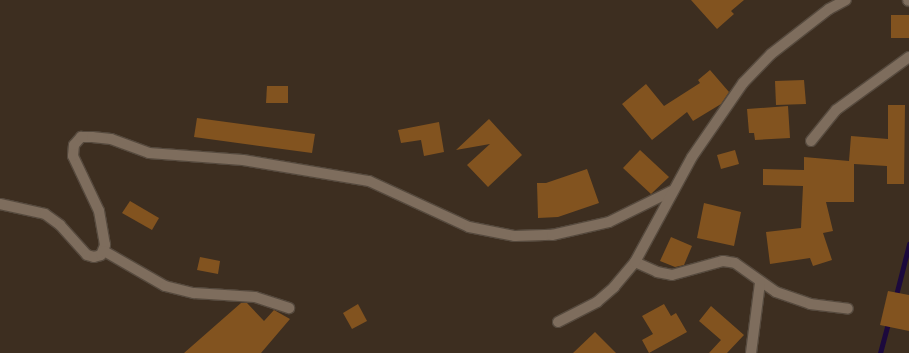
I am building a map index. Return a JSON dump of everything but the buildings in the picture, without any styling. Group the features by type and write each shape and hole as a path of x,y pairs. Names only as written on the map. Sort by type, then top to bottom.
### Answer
{"street":[{"path":"558,322 597,302 614,287 635,262 672,191 692,157 743,83 771,54 829,9 846,0"},
{"path":"811,140 836,110 909,57"},
{"path":"104,251 99,210 73,156 74,145 81,137 111,139 150,154 243,160 370,181 469,227 515,236 552,235 595,226 640,208 672,191"},
{"path":"0,204 45,214 60,224 87,255 97,257 104,251"},
{"path":"104,251 165,286 194,293 255,297 289,308"},
{"path":"635,262 657,272 672,275 723,261 735,263 760,283 776,292 810,304 848,309"},
{"path":"751,353 760,283"}],"waterway":[{"path":"895,299 909,244"},
{"path":"880,353 889,320"}]}
